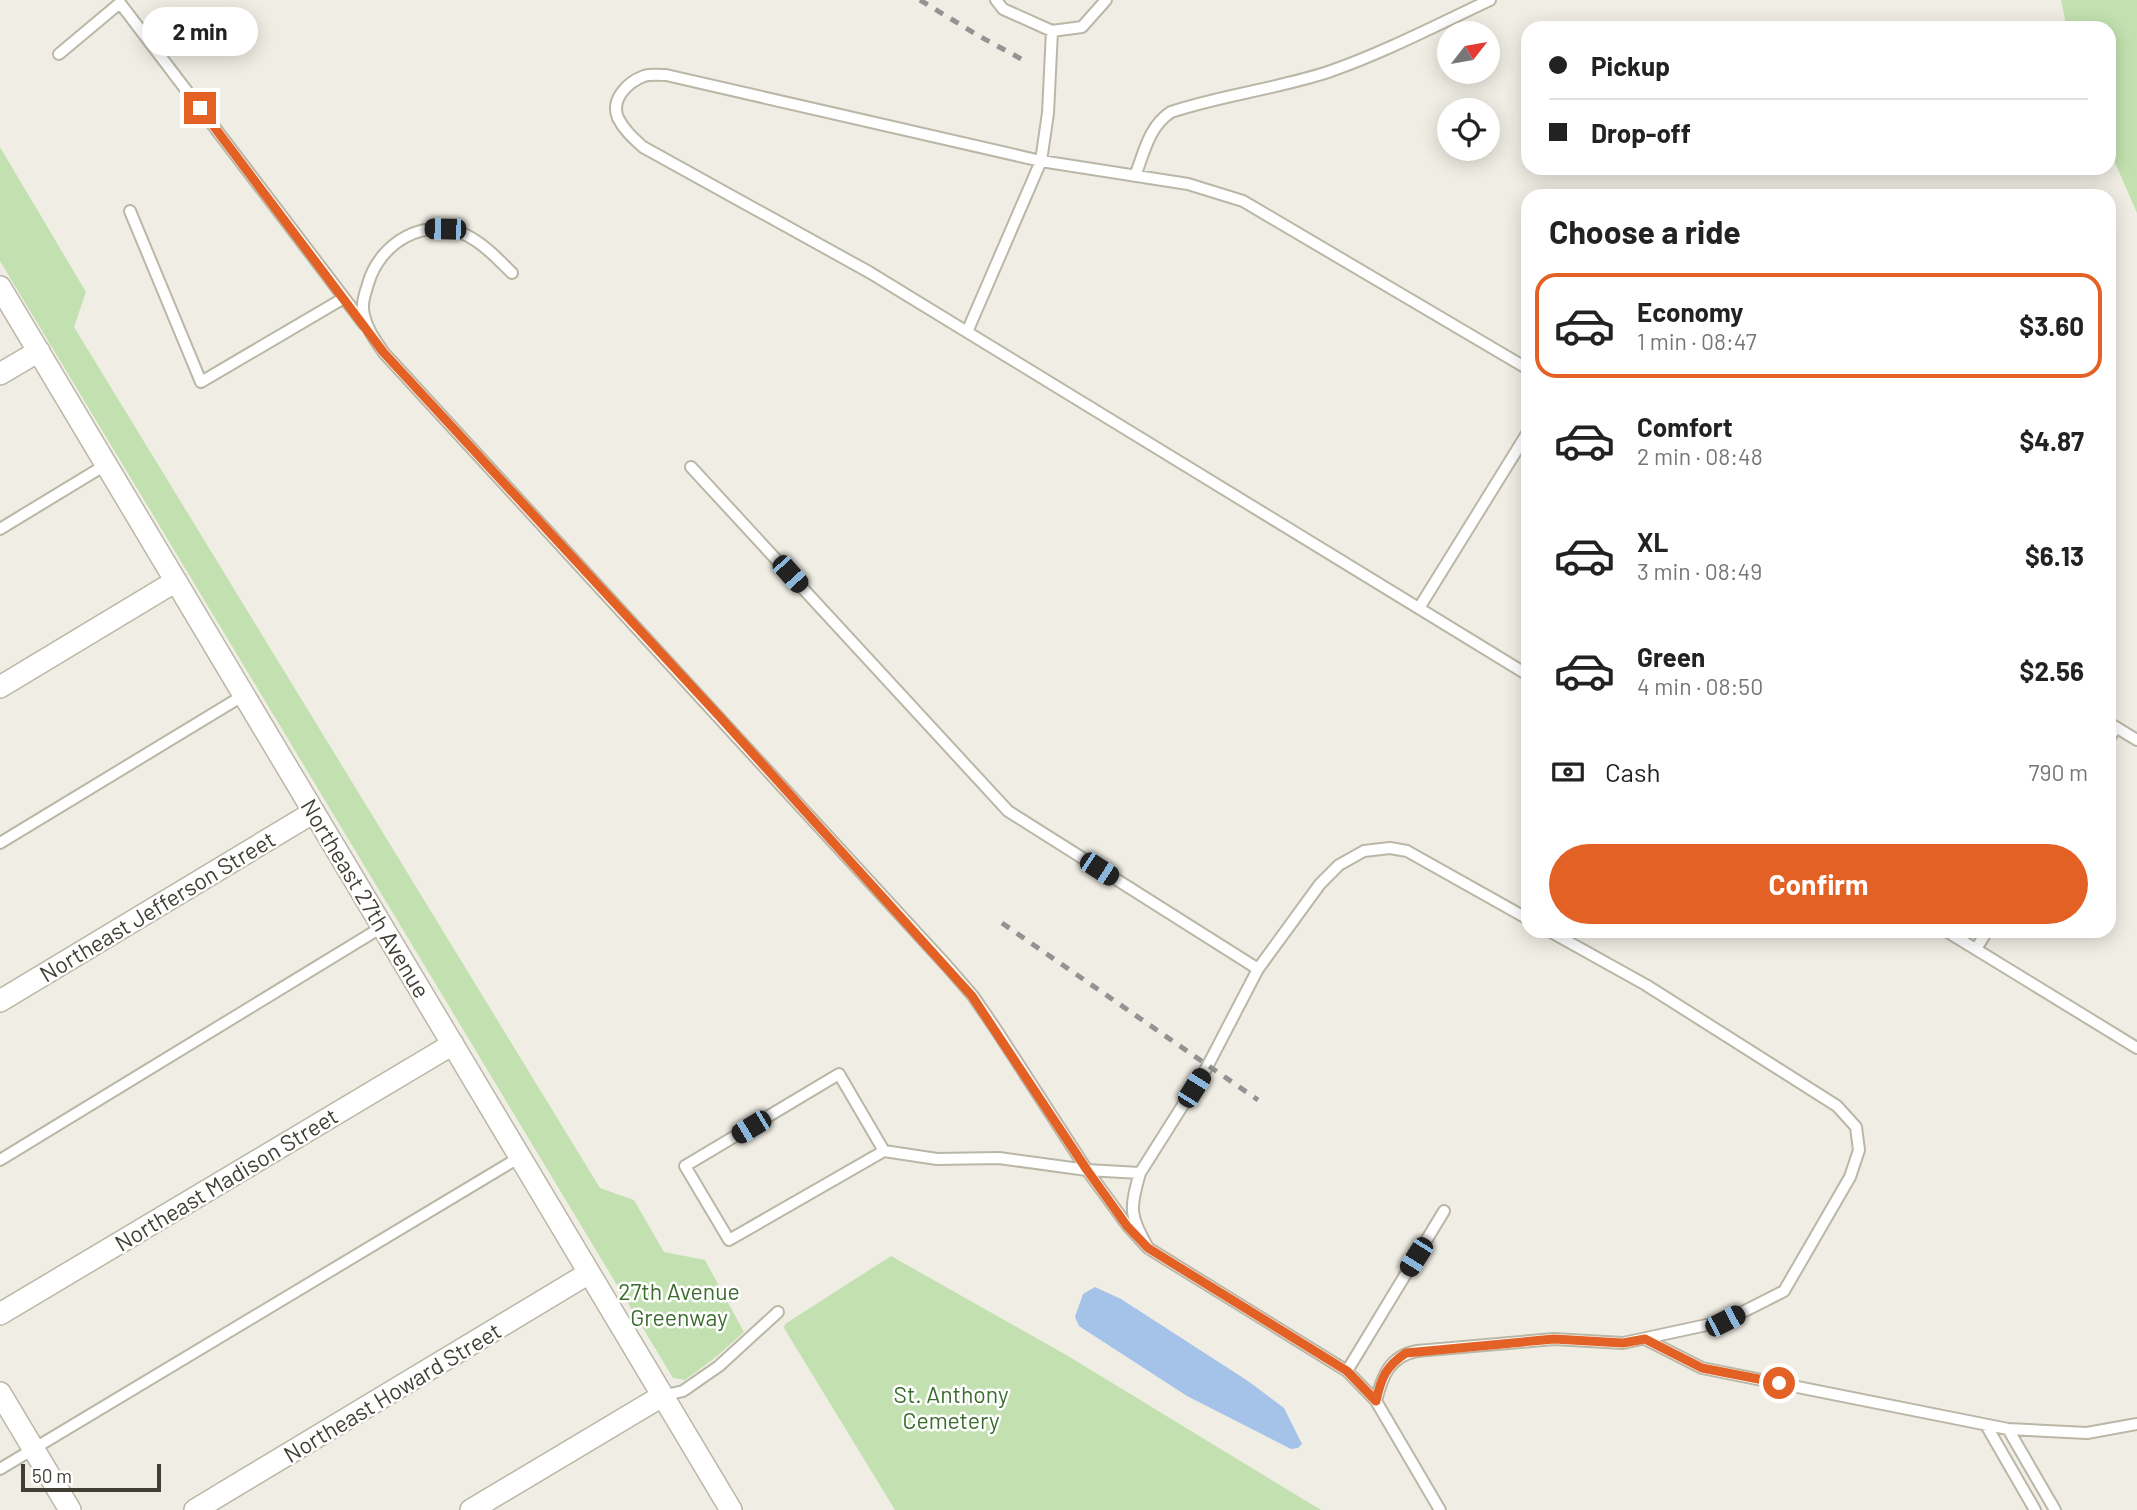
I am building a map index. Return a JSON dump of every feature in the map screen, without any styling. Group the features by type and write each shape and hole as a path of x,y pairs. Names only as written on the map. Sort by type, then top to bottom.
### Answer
{"street":[{"name":"Northeast 27th Avenue","path":"0,287 730,1510"},
{"path":"0,374 38,351"},
{"path":"0,687 176,581"},
{"name":"Northeast Jefferson Street","path":"0,1001 314,812"},
{"name":"Northeast Madison Street","path":"0,1314 453,1044"},
{"name":"Northeast Howard Street","path":"195,1510 589,1273"},
{"path":"0,1393 70,1510"},
{"path":"471,1510 663,1396"}],"lane":[{"path":"996,0 1003,9 1052,31 1082,27 1105,0"},
{"path":"1135,176 1151,133 1161,118 1171,112 1330,71 1490,0"},
{"path":"59,54 120,3 384,353 972,996 1127,1226 1148,1248 1347,1371 1376,1401 1440,1510"},
{"path":"967,332 1041,161 1048,113 1052,31"},
{"path":"1521,365 1243,201 1188,184 1041,161 666,75 647,75 628,84 617,99 617,114 626,131 643,147 869,272 1521,671"},
{"path":"130,211 201,382 344,298"},
{"path":"370,333 363,315 363,301 370,275 395,243 411,233 445,229 465,235 487,249 512,273"},
{"path":"1419,608 1521,443"},
{"path":"0,529 107,464"},
{"path":"691,467 1008,811 1258,969"},
{"path":"0,843 244,695"},
{"path":"2116,727 2137,740"},
{"path":"1148,1248 1134,1222 1133,1198 1140,1173 1207,1067 1258,969 1320,884 1339,864 1364,851 1390,848 1407,851 1521,915"},
{"path":"0,1160 383,927"},
{"path":"1376,1401 1382,1376 1406,1353 1554,1339 1623,1343 1725,1321 1784,1291 1850,1177 1859,1150 1856,1127 1838,1106 1646,985 1562,938"},
{"path":"1958,938 2137,1048"},
{"path":"1976,949 1983,938"},
{"path":"884,1151 839,1074 685,1166 729,1240 884,1151 937,1159 999,1158 1087,1170 1140,1173"},
{"path":"0,1469 520,1157"},
{"path":"1347,1371 1444,1212"},
{"path":"663,1396 683,1391 719,1366 778,1312"},
{"path":"1645,1339 1702,1368 2008,1429 2087,1433 2137,1424"},
{"path":"1986,1425 2035,1510"},
{"path":"2008,1429 2055,1510"}],"green space":[{"path":"2061,0 2137,0 2137,213 2116,165 2116,21 2066,21"},
{"name":"27th Avenue Greenway","path":"0,147 86,292 74,327 600,1188 634,1200 664,1252 705,1260 744,1332 685,1380 673,1378 0,261"},
{"name":"St. Anthony Cemetery","path":"891,1256 1068,1356 1321,1510 895,1510 784,1328 785,1324"}],"water":[{"path":"1095,1287 1121,1299 1248,1381 1284,1408 1302,1444 1291,1449 1187,1396 1079,1326 1075,1317 1083,1294"}],"railway":[{"path":"920,0 1025,61"},
{"path":"1002,923 1258,1100"}],"route":[{"path":"200,108 384,353 719,716 972,996 1087,1170 1127,1226 1148,1248 1347,1371 1376,1401 1382,1376 1406,1353 1554,1339 1623,1343 1645,1339 1702,1368 1779,1383"}]}
